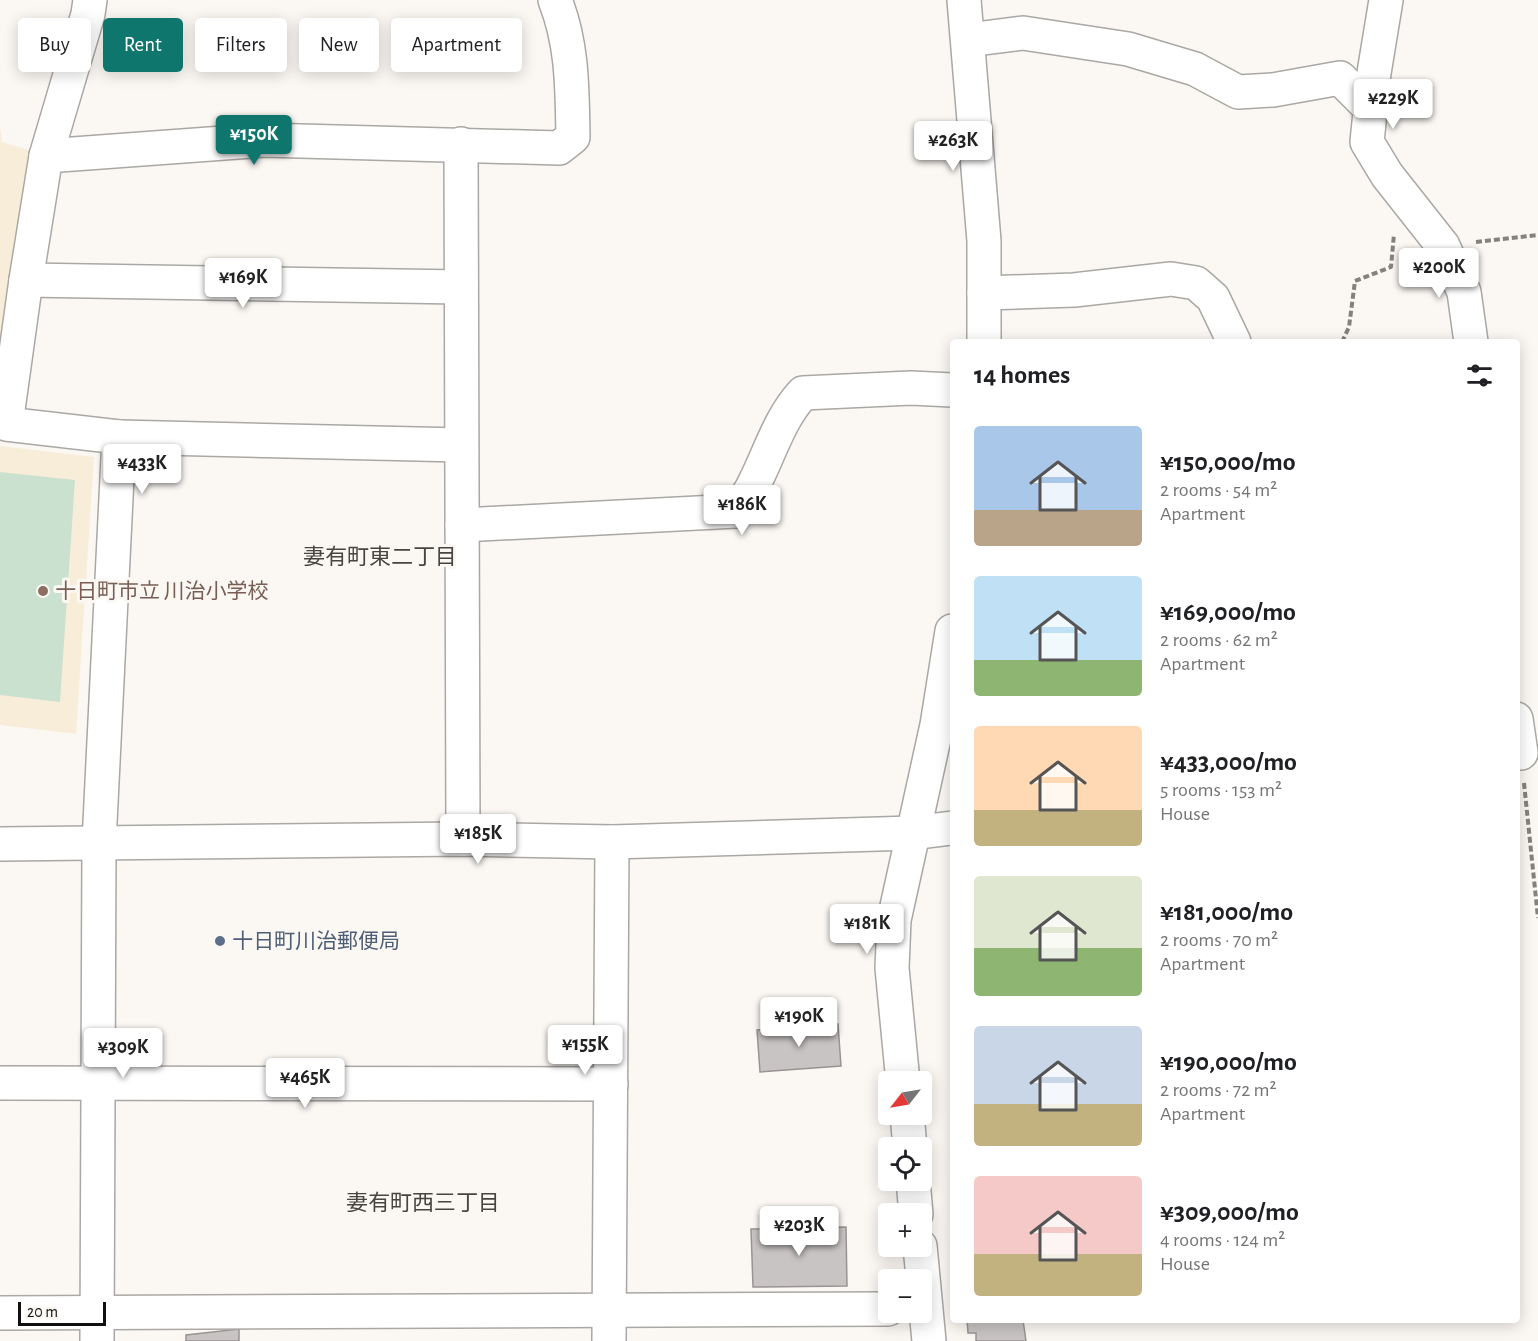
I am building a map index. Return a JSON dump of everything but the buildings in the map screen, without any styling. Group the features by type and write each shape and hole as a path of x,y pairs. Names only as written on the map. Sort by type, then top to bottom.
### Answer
{"street":[{"path":"90,0 88,14 46,156 6,424 119,436 461,445"},
{"path":"46,156 264,140 559,148 573,137 571,60 563,20 555,0"},
{"path":"964,0 984,241 984,339"},
{"path":"1386,0 1382,14 1367,142 1387,175 1443,246 1464,292 1471,339"},
{"path":"968,40 1023,33 1128,49 1195,69 1238,92 1272,90 1340,78 1370,108"},
{"path":"461,144 463,839"},
{"path":"984,292 1074,290 1171,279 1196,283 1213,298 1233,339"},
{"path":"26,280 461,287"},
{"path":"462,525 736,511 754,486 772,440 792,405 803,393 911,388 950,390"},
{"path":"97,1327 99,843 119,436"},
{"path":"902,1071 892,968 894,920 937,725 950,644"},
{"path":"1520,734 1525,752"},
{"path":"0,844 463,839 612,842 912,833 950,828"},
{"path":"609,1326 612,842"},
{"path":"0,1083 611,1084"},
{"path":"0,1313 97,1327 609,1326 878,1310"},
{"path":"926,1323 930,1341"}],"path":[{"path":"1343,339 1349,327 1355,281 1391,267 1399,189"},
{"path":"1443,246 1538,235"},
{"path":"1525,752 1538,918"}],"shaded area":[{"path":"0,126 2,142 32,151 14,241 0,361"},
{"name":"十日町市立 川治小学校","path":"0,446 94,457 76,734 0,725"}],"green space":[{"name":"十日町市立 川治小学校","path":"0,472 75,480 60,702 0,695"}],"place":[{"name":"十日町市立 川治小学校","path":"43,591"},
{"name":"十日町川治郵便局","path":"220,941"}],"district":[{"name":"妻有町東二丁目","path":"380,557"},
{"name":"妻有町西三丁目","path":"423,1203"}]}
